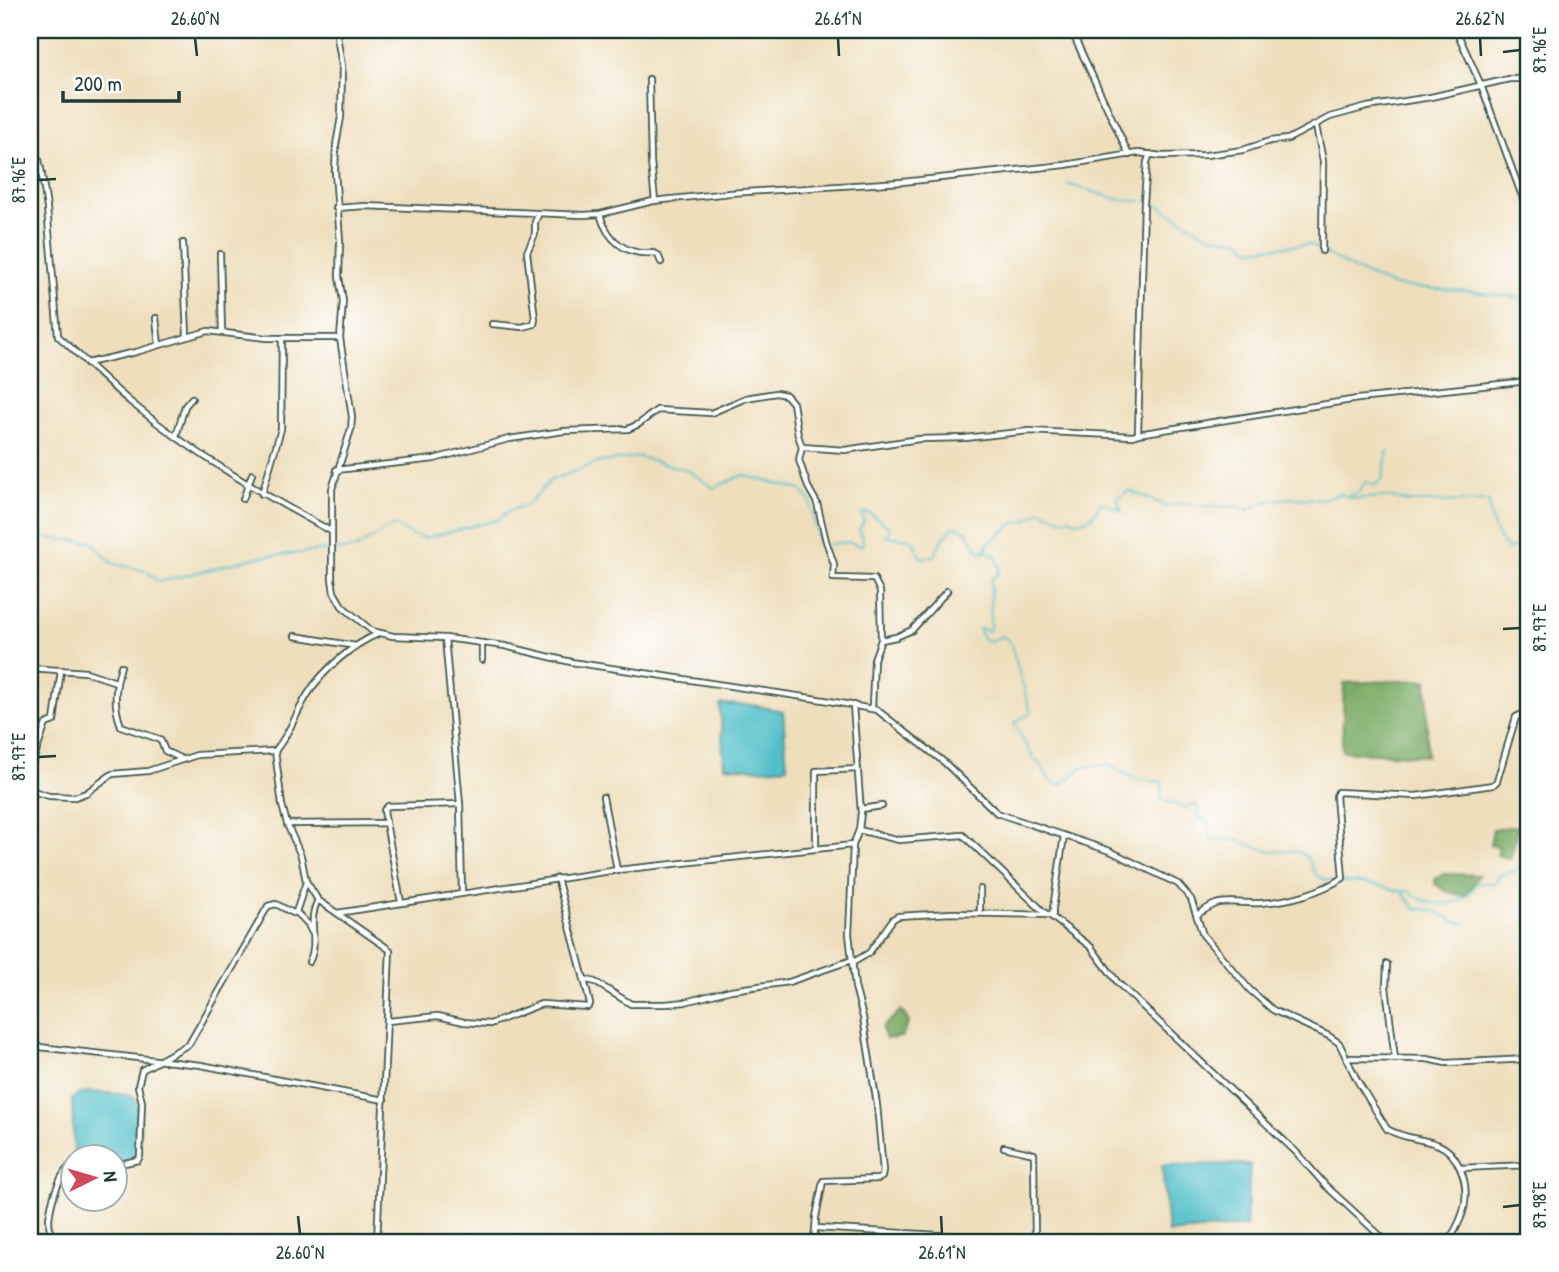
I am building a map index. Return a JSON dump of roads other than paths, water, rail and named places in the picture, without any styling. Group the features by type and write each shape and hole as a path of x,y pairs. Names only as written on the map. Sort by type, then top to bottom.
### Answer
{"street":[{"path":"336,30 342,88 336,145 339,277 343,301 340,338 352,416 351,429 336,470 331,502 331,566 334,592 347,611 378,633 505,646 571,662 872,708 896,723 944,762 997,813 1110,851 1178,884 1191,899 1203,935 1250,990 1273,1010 1339,1043 1357,1080 1387,1129 1438,1145 1458,1161 1465,1202 1448,1242"},
{"path":"1071,30 1129,155"},
{"path":"1456,30 1481,85 1529,215"},
{"path":"649,79 655,201"},
{"path":"336,208 365,206 600,214 655,201 730,193 929,179 1065,166 1129,155 1206,155 1243,150 1270,141 1288,139 1330,117 1367,107 1431,97 1509,79 1529,79"},
{"path":"1316,126 1323,161 1322,251"},
{"path":"30,153 39,160 47,208 58,336 133,404 176,436 262,494 331,531"},
{"path":"1138,434 1144,201 1150,154"},
{"path":"492,324 522,327 534,324 527,252 535,234 535,222 539,214"},
{"path":"600,214 606,230 622,247 654,253 661,262"},
{"path":"183,243 187,336"},
{"path":"220,254 222,333"},
{"path":"156,318 159,345"},
{"path":"87,363 208,331 282,338 340,338"},
{"path":"262,494 281,429 282,338"},
{"path":"802,447 845,450 919,439 964,438 1029,431 1133,436 1358,399 1529,381"},
{"path":"336,470 434,459 509,439 564,430 628,429 657,410 711,413 746,398 776,393 786,395 793,403 802,447 800,460 808,487 817,502 834,564 833,578 873,578 880,591 881,640 874,659 872,708"},
{"path":"176,436 185,406 192,398"},
{"path":"243,499 251,474"},
{"path":"881,640 912,630 947,592"},
{"path":"377,1242 390,950 318,900 306,881 301,856 282,805 275,751 288,735 317,681 339,659 378,633"},
{"path":"295,636 358,646"},
{"path":"445,638 460,804 462,892"},
{"path":"482,643 482,660"},
{"path":"121,666 116,682 116,711 121,726 156,738 161,741 166,751 181,759"},
{"path":"30,668 86,672 116,682"},
{"path":"30,769 46,724 54,721 61,670"},
{"path":"814,1242 823,1181 878,1179 882,1177 883,1171 877,1104 852,961 849,903 853,845 859,830 861,809 853,705"},
{"path":"1198,915 1216,904 1263,903 1292,898 1325,889 1343,878 1336,796 1338,792 1416,796 1493,785 1497,781 1516,718 1529,711"},
{"path":"30,790 49,796 75,797 86,793 112,774 148,771 197,755 275,751"},
{"path":"816,848 817,771 858,769"},
{"path":"603,797 617,870"},
{"path":"401,902 384,810 388,806 460,804"},
{"path":"861,809 882,806"},
{"path":"287,824 386,823"},
{"path":"859,830 899,840 963,835 1052,917 1091,947 1118,983 1387,1242"},
{"path":"1050,914 1064,836"},
{"path":"336,913 617,870 853,845"},
{"path":"388,1021 438,1016 490,1024 541,1004 588,1007 590,1004 584,979 557,878"},
{"path":"296,912 306,881"},
{"path":"980,888 980,913"},
{"path":"312,959 314,939 311,920 318,900"},
{"path":"130,1162 138,1160 142,1102 139,1077 142,1070 189,1044 268,906 275,904 296,912 308,924 314,939"},
{"path":"584,979 595,982 631,1004 685,1002 731,990 789,982 852,961 869,953 898,916 919,913 1050,914"},
{"path":"1387,964 1385,987 1395,1059"},
{"path":"30,1046 201,1065 384,1100"},
{"path":"1347,1058 1427,1059 1446,1063 1529,1059"},
{"path":"1004,1147 1034,1154 1035,1241"},
{"path":"1460,1168 1529,1165"},
{"path":"51,1242 50,1218 60,1182"},
{"path":"816,1228 1063,1242"},
{"path":"883,1242 884,1233"}],"water":[{"path":"720,705 753,705 783,711 787,767 762,769 724,766"},
{"path":"90,1092 132,1095 138,1108 140,1126 135,1158 130,1159 130,1142 74,1142 72,1100 77,1095"},
{"path":"1250,1164 1246,1226 1168,1233 1162,1165"}],"waterway":[{"path":"1067,184 1120,200 1141,201"},
{"path":"1147,201 1210,236 1241,240 1250,249 1310,244 1353,269 1394,286 1529,299"},
{"path":"1347,496 1358,493 1366,481 1373,486 1382,480 1388,451"},
{"path":"335,550 355,549 394,525 412,535 425,538 497,520 510,510 527,505 551,480 600,462 639,457 687,470 714,488 743,475 801,490 810,500 819,544 825,544"},
{"path":"830,544 847,542 863,546 859,530 864,521 862,514 868,512 889,527 890,533 885,536 912,539 921,558 934,556 942,540 954,526 966,532 976,548 985,552 988,543 1011,526 1027,521 1041,510 1061,519 1085,520 1094,514 1101,502 1121,510 1117,499 1129,490 1166,507 1185,504 1248,510 1273,500 1322,499 1341,494 1357,499 1388,497 1411,502 1489,501 1494,528 1504,546 1509,550 1518,546 1529,533"},
{"path":"30,534 92,542 112,563 146,571 159,582 258,557 329,550"},
{"path":"987,551 996,556 1000,568 997,575 991,579 990,628 988,631 980,628 979,631 983,638 990,642 1002,636 1010,641 1031,713 1014,723 1033,758 1052,783 1062,784 1082,767 1108,765 1138,780 1162,782 1162,800 1185,808 1196,804 1199,813 1197,816 1207,822 1208,833 1213,840 1236,840 1268,850 1297,852 1306,856 1317,875 1331,881"},
{"path":"1403,891 1409,891 1428,902 1452,903 1465,897 1477,883 1494,883 1502,874 1515,871 1529,861"},
{"path":"1340,882 1362,883 1402,892 1415,908 1436,911 1453,921 1466,924"}]}
